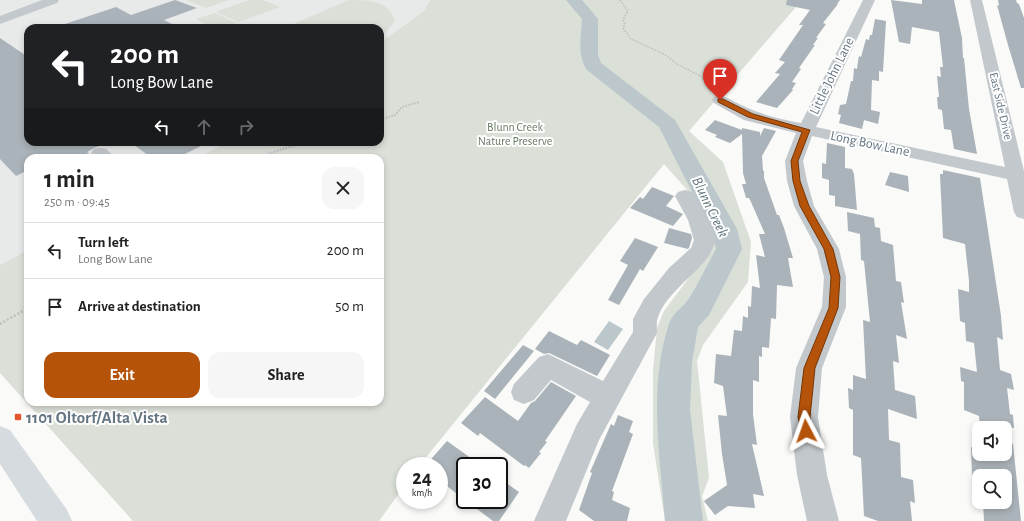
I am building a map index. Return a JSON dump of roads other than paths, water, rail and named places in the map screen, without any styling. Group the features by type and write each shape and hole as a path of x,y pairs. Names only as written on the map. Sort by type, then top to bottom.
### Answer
{"main road":[{"path":"0,439 56,521"}],"street":[{"name":"Little John Lane","path":"823,521 812,475 804,417 810,368 834,308 835,277 828,249 804,206 796,181 794,161 806,130 869,0"},
{"name":"East Side Drive","path":"976,0 1020,176 1024,212"},
{"path":"4,18 43,1"},
{"name":"Long Bow Lane","path":"720,100 750,116 806,130 1020,176"},
{"path":"550,521 587,433 645,333 645,319 652,305 677,274 700,252 705,240 698,220 685,196"},
{"path":"524,392 548,365 607,397"}],"waterway":[{"name":"Blunn Creek","path":"574,0 590,19 589,55 593,66 668,124 724,229 729,249 699,307 684,323 676,362 673,410 684,521"}],"place":[{"name":"1101 Oltorf/Alta Vista","path":"18,417"}],"park label":[{"name":"Blunn Creek Nature Preserve","path":"515,134"}]}
